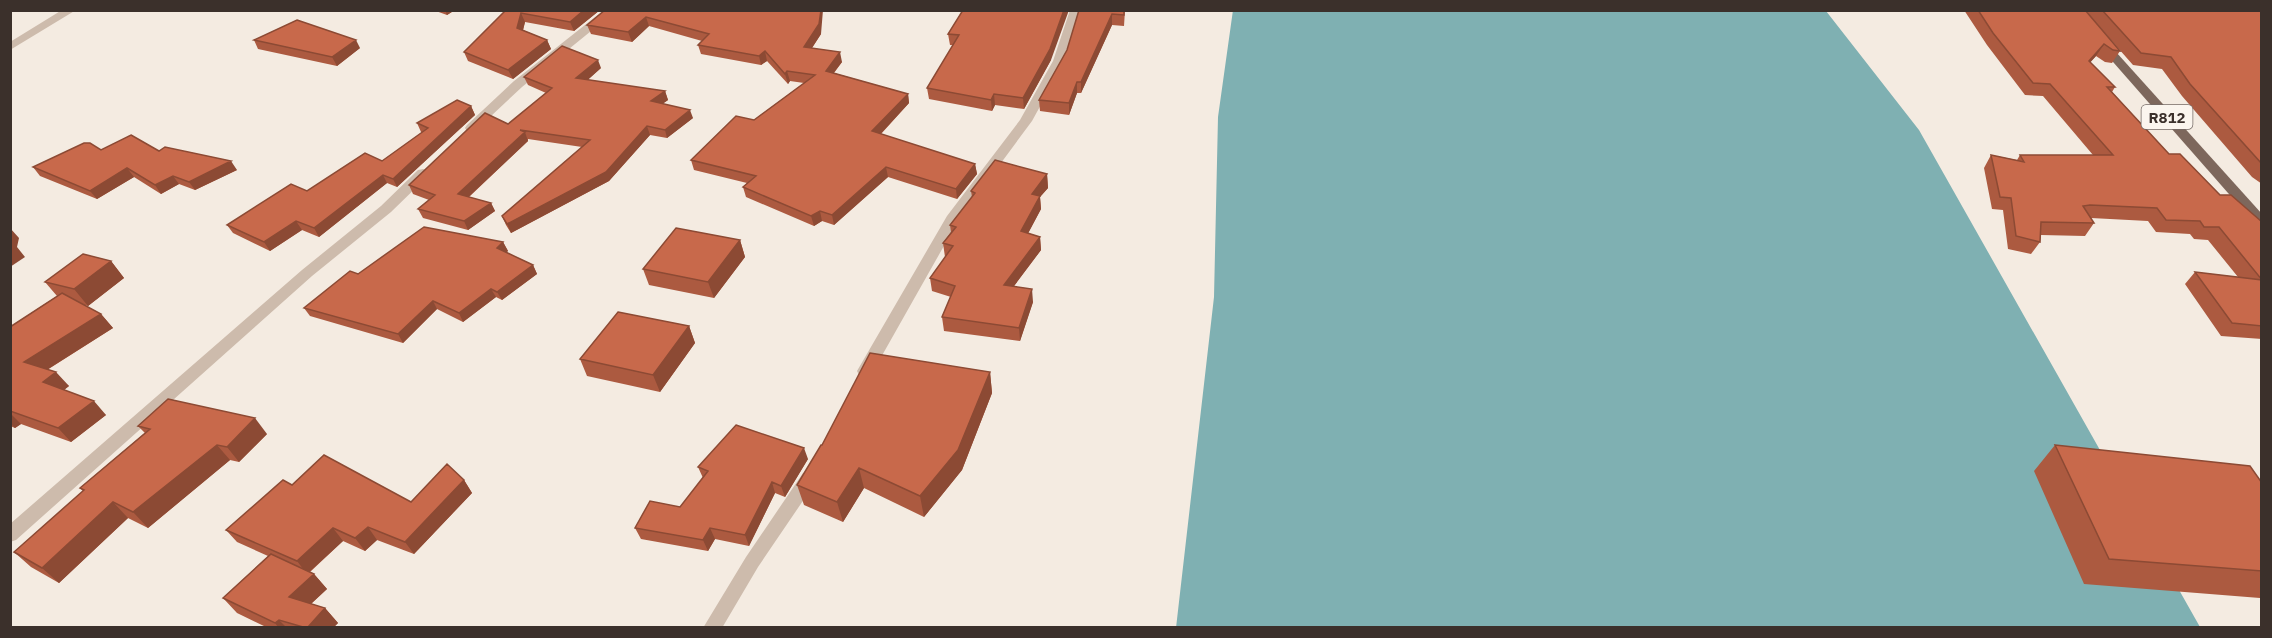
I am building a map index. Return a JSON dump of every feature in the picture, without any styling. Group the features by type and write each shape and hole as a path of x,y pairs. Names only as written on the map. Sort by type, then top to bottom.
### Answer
{"main road":[{"name":"R812","path":"2097,37 2262,223"}],"street":[{"path":"10,47 71,10"},
{"path":"460,138 518,84 612,10"},
{"path":"856,388 952,219 1026,121 1059,60 1076,10"},
{"path":"10,534 307,273 386,209 432,164"},
{"path":"712,627 814,468"}],"water":[{"path":"1233,10 1826,11 1919,130 2200,627 1176,628 1214,297 1218,117"}],"building":[{"path":"506,10 584,10 570,22 521,13 517,28 547,40 508,70 464,52"},
{"path":"605,10 821,10 819,24 804,47 840,52 826,71 908,94 872,131 975,164 956,189 886,167 832,215 820,211 811,216 743,187 756,176 691,160 736,116 754,120 815,75 787,71 785,74 765,51 759,56 698,45 709,34 646,17 628,32 587,25"},
{"path":"963,10 1064,10 1050,49 1023,98 994,94 991,100 927,88 959,35 948,34"},
{"path":"1079,10 1124,10 1124,15 1112,14 1081,82 1077,82 1069,103 1039,100 1067,50"},
{"path":"1978,10 2085,10 2120,51 2113,50 2104,44 2089,61 2115,87 2107,87 2169,154 2180,154 2220,195 2231,195 2262,222 2262,280 2219,227 2204,227 2200,221 2166,220 2157,208 2083,206 2094,223 2041,222 2040,242 2016,236 2011,198 2000,197 1991,155 2024,162 2020,155 2113,155 2050,84 2033,83 1993,33"},
{"path":"2102,10 2262,10 2262,164 2190,84 2171,57 2141,53"},
{"path":"297,20 356,40 332,57 254,40"},
{"path":"562,46 598,60 576,78 665,91 651,101 690,110 665,130 647,126 606,172 507,224 502,216 590,140 520,130 525,132 458,194 491,203 464,221 418,209 435,195 409,185 485,113 508,124 552,88 524,77"},
{"path":"457,100 471,106 393,179 383,175 314,228 296,221 264,242 227,225 291,184 307,191 365,153 382,161 428,128 417,123"},
{"path":"131,135 159,151 165,147 231,161 189,182 173,176 155,185 127,168 90,191 33,167 84,143 90,143 101,150"},
{"path":"995,160 1047,174 1032,194 1040,196 1021,231 1040,237 1004,285 1032,289 1019,328 942,317 955,286 930,278 953,246 943,243 956,227 950,225 975,193 971,191"},
{"path":"424,227 503,242 497,248 533,265 497,292 491,289 459,313 433,301 398,334 304,308 350,271 358,274"},
{"path":"676,228 740,240 708,282 643,269"},
{"path":"83,254 111,261 74,289 45,282"},
{"path":"2195,272 2262,280 2262,326 2232,323"},
{"path":"62,293 101,314 24,362 56,372 43,382 94,401 58,428 10,411 10,327"},
{"path":"618,312 689,326 653,375 580,359"},
{"path":"870,353 990,372 958,450 920,496 859,468 837,502 797,485 822,445"},
{"path":"168,399 255,418 227,447 217,445 133,512 113,502 42,568 14,552 84,490 80,488 150,429 138,426"},
{"path":"736,425 804,448 781,486 772,482 745,535 710,528 703,540 635,528 650,501 680,507 708,471 698,467"},
{"path":"2055,445 2250,466 2262,483 2262,571 2109,559"},
{"path":"324,455 411,502 447,464 464,480 405,542 368,527 355,538 333,528 297,561 226,530 283,480 292,485"},
{"path":"271,554 314,574 289,597 325,608 308,627 279,620 275,623 223,598"}]}
